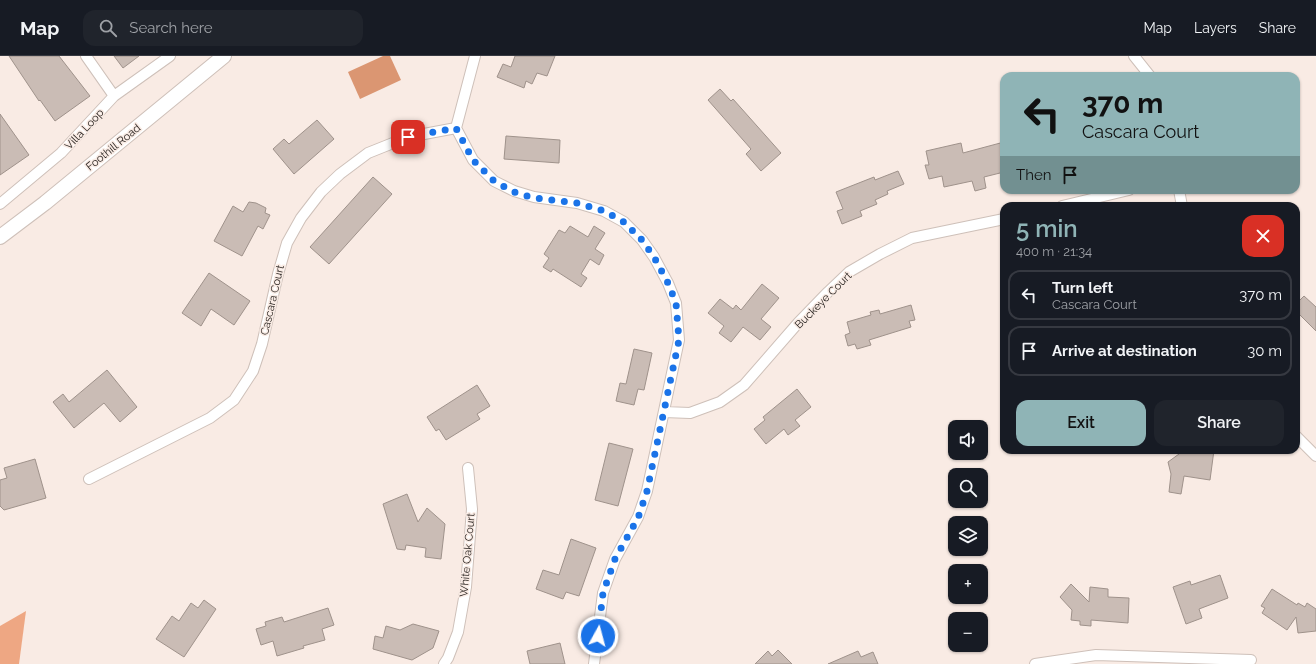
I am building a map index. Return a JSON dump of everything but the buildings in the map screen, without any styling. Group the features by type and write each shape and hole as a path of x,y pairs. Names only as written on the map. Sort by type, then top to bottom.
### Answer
{"main road":[{"name":"Foothill Road","path":"0,237 45,203 224,56"}],"street":[{"path":"86,56 114,96"},
{"name":"Villa Loop","path":"0,204 61,153 114,96 170,56"},
{"path":"475,56 456,128 473,160 494,181 514,192 534,198 577,203 604,211 624,222 642,240 654,257 668,283 676,303 679,340 647,491 638,518 615,559 603,593 594,664"},
{"path":"1134,56 1147,72"},
{"name":"Cascara Court","path":"89,479 210,418 234,400 253,371 262,344 287,242 301,218 321,192 340,174 368,153 408,137 456,128"},
{"path":"1079,202 1112,194"},
{"name":"Buckeye Court","path":"664,412 690,413 705,408 720,402 744,385 828,292 849,272 868,261 912,238 1000,220"},
{"path":"1300,440 1316,456"},
{"name":"White Oak Court","path":"444,664 458,632 466,587 472,509 468,468"},
{"path":"1035,664 1096,655 1252,660"}],"shaded area":[{"path":"383,56 390,56 401,80 360,99 348,72"},
{"path":"26,611 19,664 0,664 0,626"}],"route":[{"path":"408,137 456,128 473,160 494,181 514,192 534,198 577,203 604,211 624,222 642,240 654,257 668,283 676,303 679,340 647,491 638,518 615,559 603,593 598,636"}]}
